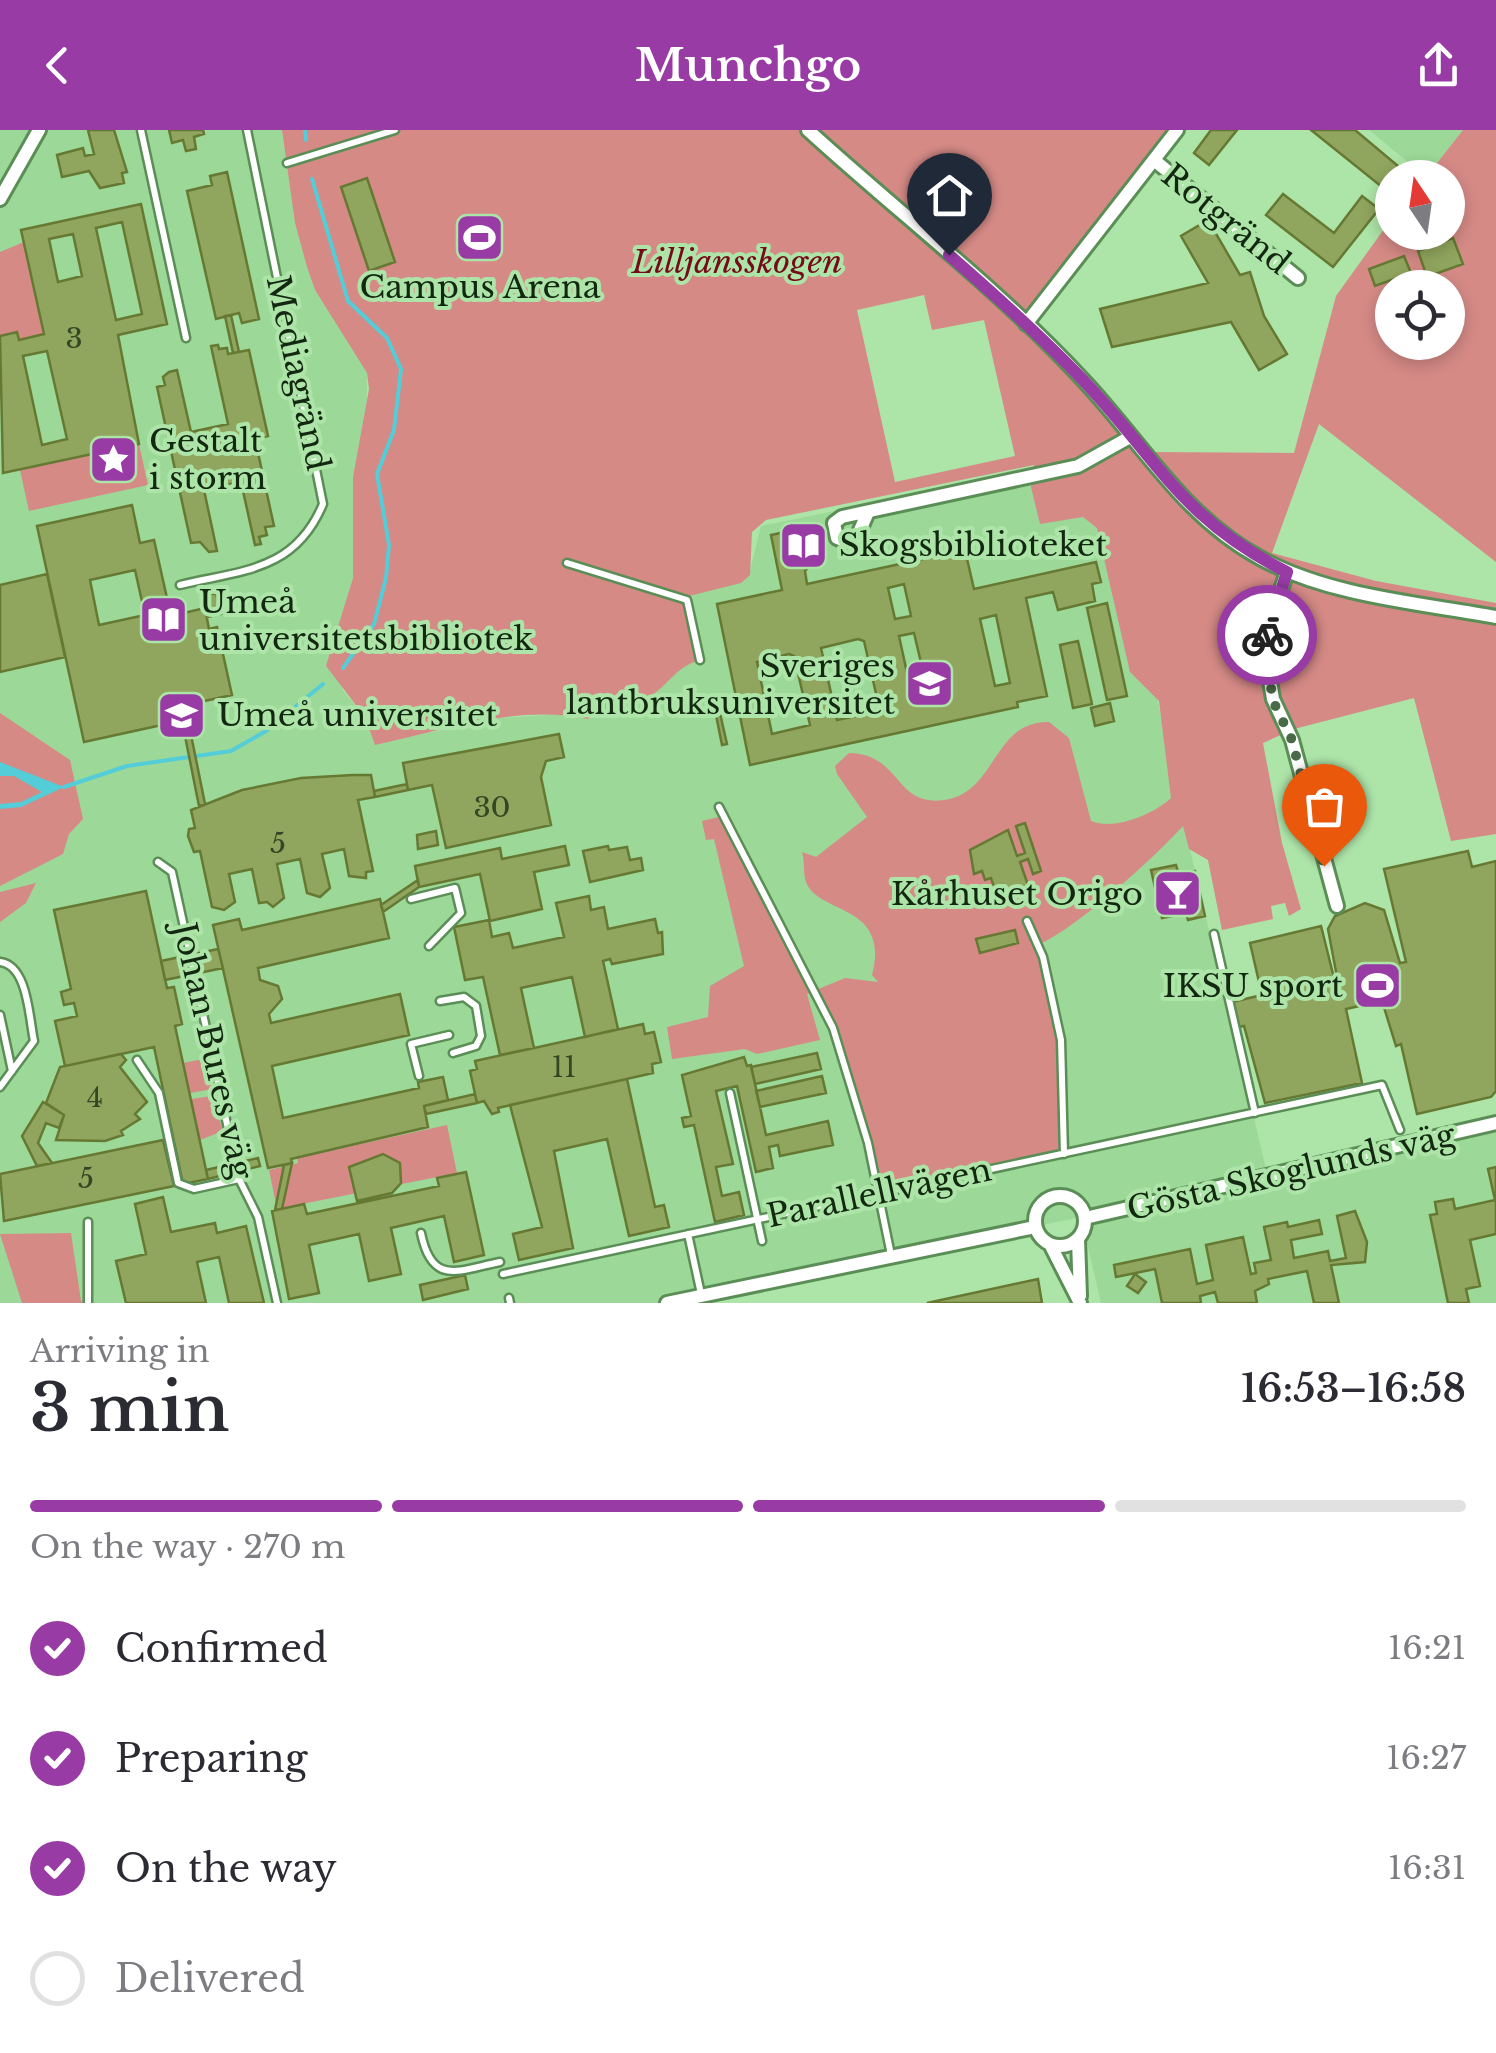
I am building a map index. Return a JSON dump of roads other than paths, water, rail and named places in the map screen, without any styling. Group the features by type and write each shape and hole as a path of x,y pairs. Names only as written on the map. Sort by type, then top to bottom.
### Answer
{"street":[{"path":"0,199 39,130"},
{"path":"808,130 1026,324 1085,382 1170,486 1214,529 1287,572 1496,617"},
{"path":"1026,324 1178,130"},
{"name":"Rotgränd","path":"1154,160 1298,278"},
{"path":"868,512 1078,466 1130,437"},
{"path":"1287,572 1268,628 1272,699 1292,740 1337,906"},
{"name":"Gösta Skoglunds väg","path":"1085,1218 1496,1123"},
{"name":"Gösta Skoglunds väg","path":"1035,1227 1038,1208 1059,1196 1079,1204 1085,1218 1078,1239"},
{"path":"667,1303 1035,1227 1050,1244 1080,1303"},
{"path":"1050,1244 1066,1245 1078,1239 1080,1303"}],"lane":[{"path":"140,130 186,338"},
{"name":"Mediagränd","path":"180,585 280,559 307,536 323,504 247,130"},
{"path":"287,163 395,130"},
{"path":"566,563 687,600 700,660"},
{"path":"719,807 832,1028 857,1102 891,1255"},
{"name":"Johan Bures väg","path":"158,862 172,872 238,1179 258,1218 277,1303"},
{"path":"411,899 455,888 461,913 428,946"},
{"path":"1026,922 1043,957 1061,1040 1064,1154"},
{"path":"1214,934 1255,1113"},
{"path":"0,962 12,965 20,978 34,1041 0,1088"},
{"path":"440,1001 464,997 476,1006 481,1036 476,1046 453,1053"},
{"path":"0,1016 12,1072"},
{"path":"419,1076 412,1044 449,1035"},
{"path":"138,1060 159,1092 178,1183 188,1190 238,1179"},
{"name":"Parallellvägen","path":"503,1274 1382,1085 1400,1130"},
{"path":"730,1093 762,1241"},
{"path":"88,1222 88,1303"},
{"path":"421,1232 429,1260 446,1270 500,1262"},
{"path":"688,1234 701,1296"}],"water":[{"path":"0,762 64,787 21,807 0,809 0,804 21,802 42,792 14,776 0,776"}],"waterway":[{"path":"305,130 306,140"},
{"path":"312,179 348,301 387,338 401,369 394,430 377,474 389,545 386,578 374,624 343,668"},
{"path":"64,787 127,766 231,751 266,731 323,684"}],"place":[{"name":"Campus Arena","path":"480,237"},
{"name":"Gestalt i storm","path":"114,459"},
{"name":"Skogsbiblioteket","path":"804,545"},
{"name":"Umeå universitetsbibliotek","path":"164,620"},
{"name":"Sveriges lantbruksuniversitet","path":"930,684"},
{"name":"Umeå universitet","path":"182,715"},
{"name":"Kårhuset Origo","path":"1178,894"},
{"name":"IKSU sport","path":"1378,986"}],"park label":[{"name":"Lilljansskogen","path":"737,262"}]}
